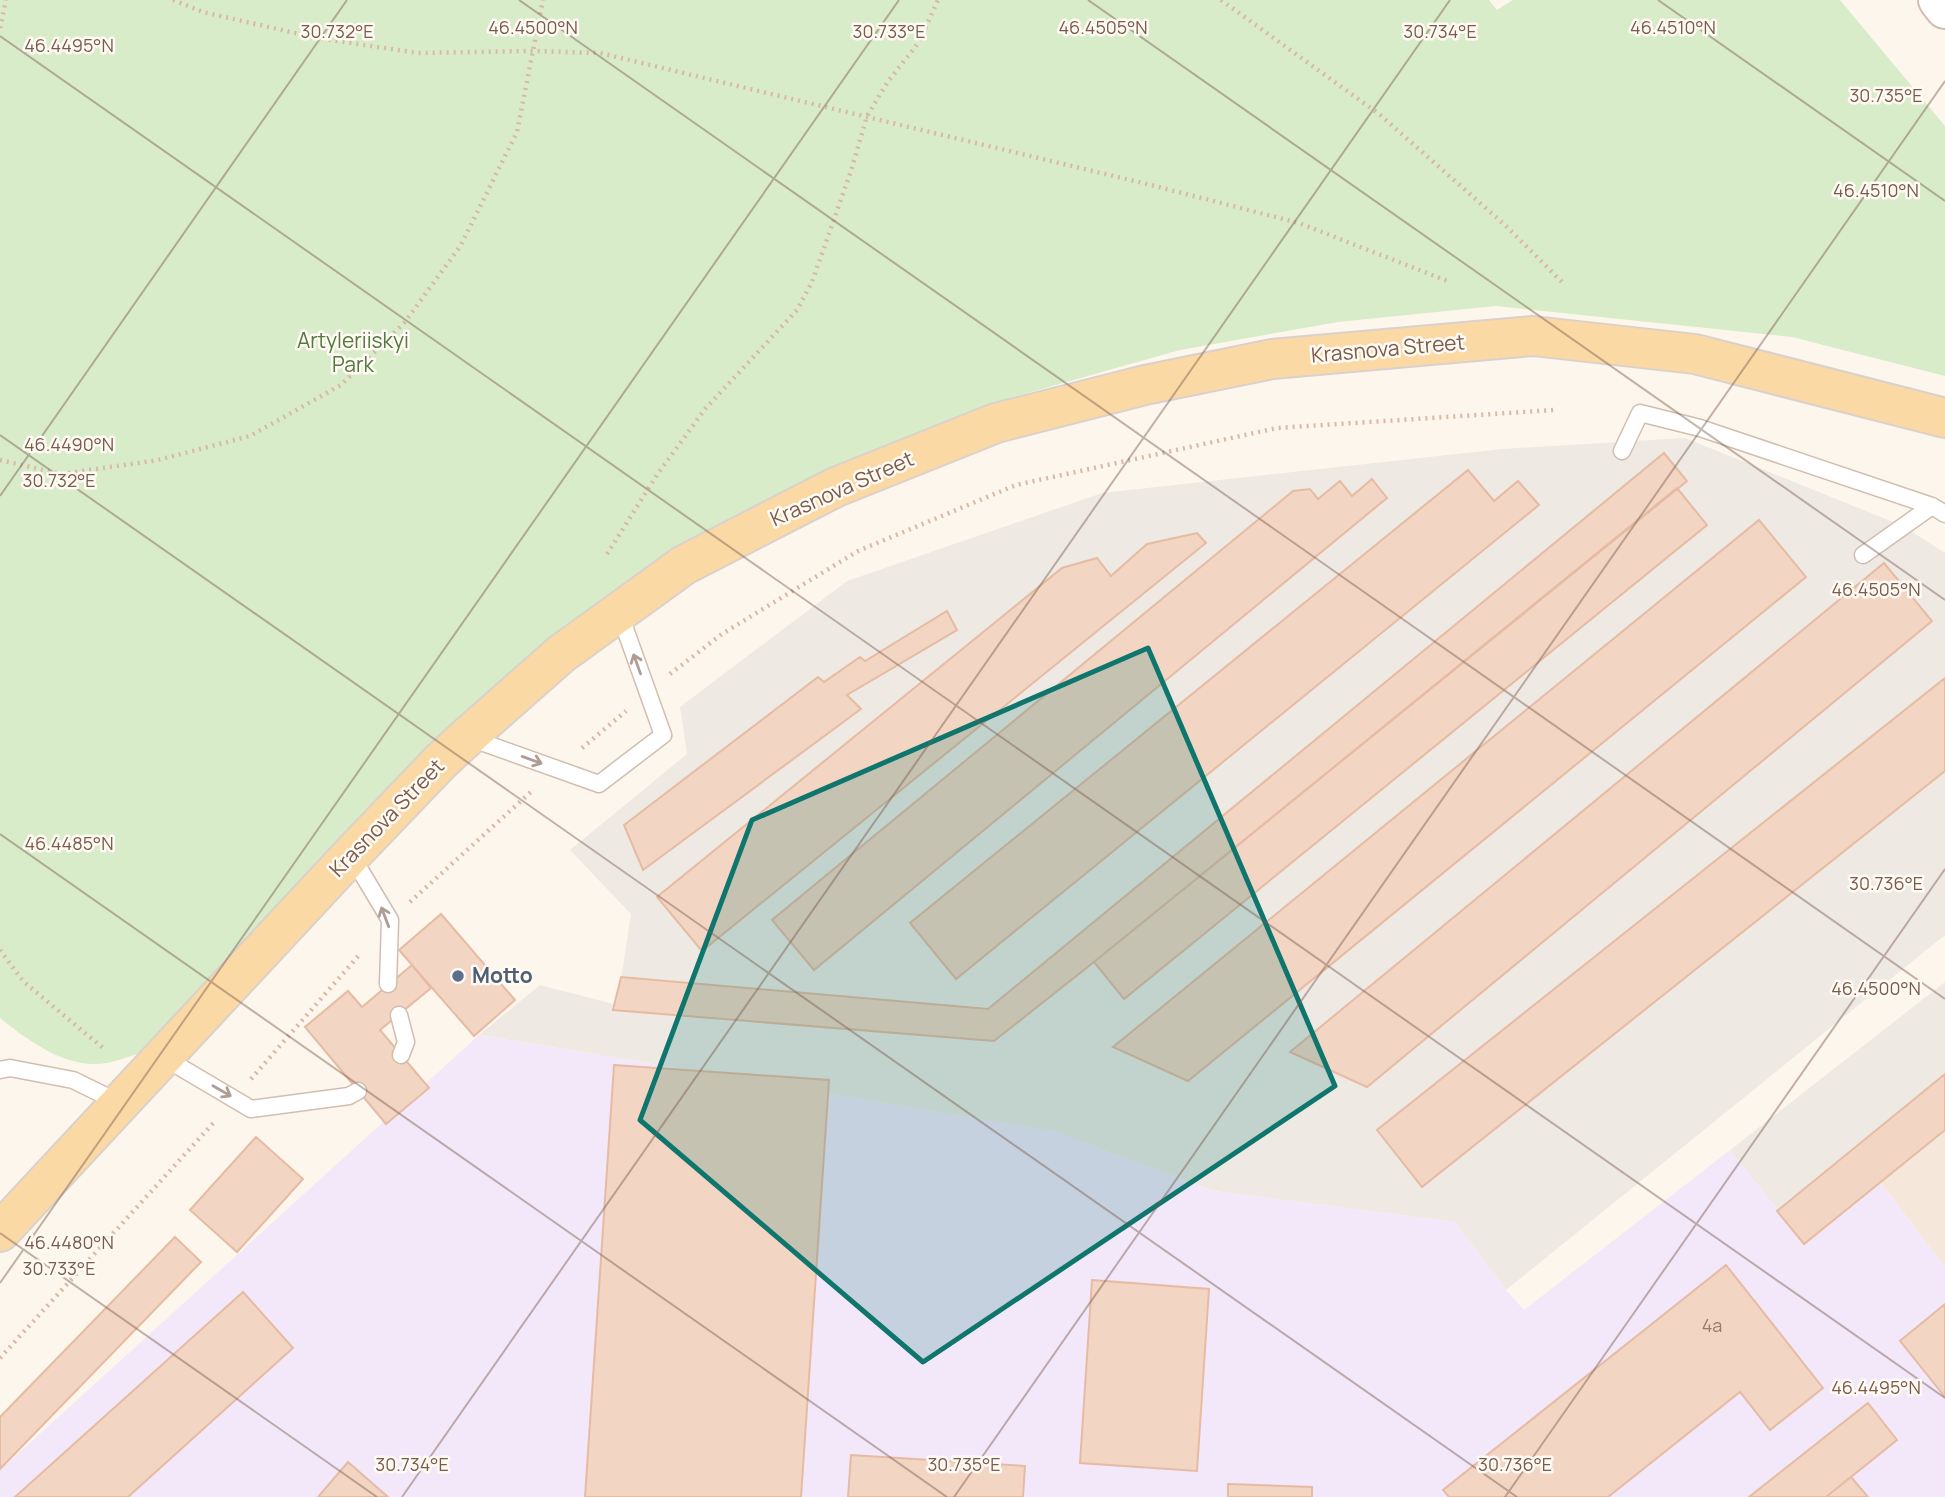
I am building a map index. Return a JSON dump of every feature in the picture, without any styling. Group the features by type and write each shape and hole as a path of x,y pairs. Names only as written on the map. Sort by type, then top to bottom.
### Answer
{"main road":[{"name":"Krasnova Street","path":"0,1232 351,855 467,737 561,654 684,565 836,487 996,423 1145,385 1272,359 1533,336 1695,354 1945,418"}],"street":[{"path":"1938,0 1945,9"}],"lane":[{"path":"1622,451 1640,414 1700,428 1938,510"},
{"path":"1864,555 1938,510"},
{"path":"467,737 598,784 663,735 619,612"},
{"path":"351,855 390,920 388,984"},
{"path":"399,1014 406,1042 401,1055"},
{"path":"163,1057 251,1109 349,1096 358,1091"},
{"path":"0,1070 10,1068 73,1080 120,1103"}],"path":[{"path":"0,28 6,0"},
{"path":"173,0 203,12 317,38 418,53 600,53 1299,223 1450,282"},
{"path":"0,460 61,474 158,460 250,436 341,385 405,322 461,245 517,132 543,0"},
{"path":"607,554 657,475 705,409 797,310 812,282 867,116 887,83 919,41 937,0"},
{"path":"1220,0 1379,114 1505,225 1562,282"},
{"path":"0,1358 177,1166 390,920 557,769 722,634 858,551 1016,485 1277,428 1554,410"},
{"path":"0,950 23,981 103,1048"}],"highlighted area":[{"path":"1148,648 1335,1086 923,1362 640,1120 752,820"}],"shaded area":[{"path":"1685,438 1903,526 1945,553 1945,935 1506,1290 1455,1222 1214,1191 1053,1131 479,1035 540,985 617,1005 631,914 570,850 687,754 680,707 847,581 1102,493 1502,449"},
{"path":"1945,982 1945,1130 1804,1244 1730,1150"},
{"path":"479,1035 1053,1131 1214,1191 1455,1222 1524,1310 1730,1150 1804,1244 1880,1182 1945,1267 1945,1497 0,1497 0,1470"},
{"path":"1945,1130 1945,1267 1880,1182"}],"green space":[{"name":"Artyleriiskyi Park","path":"0,0 1489,0 1497,10 1513,0 1840,0 1945,126 1945,376 1792,337 1496,306 1338,322 1180,350 1010,398 878,449 788,489 598,607 153,1049 107,1063 77,1062 49,1052 0,1018"}],"building":[{"path":"1664,453 1687,481 994,1041 613,1010 621,977 988,1009"},
{"path":"1468,470 1494,501 1518,481 1539,505 956,979 910,923"},
{"path":"1372,479 1387,498 814,970 772,920 1293,491 1310,489 1318,499 1340,481 1352,496"},
{"path":"1677,488 1707,525 1124,999 1094,962"},
{"path":"1759,520 1806,577 1188,1081 1113,1047"},
{"path":"1197,533 1206,543 702,951 657,897 1062,568 1097,558 1111,576 1147,544"},
{"path":"1884,563 1932,621 1367,1087 1290,1052"},
{"path":"947,611 957,630 847,695 861,709 643,870 624,825 818,677 824,682 860,657 865,661"},
{"path":"1945,678 1945,771 1422,1187 1377,1130"},
{"name":"Motto","path":"441,914 515,1000 474,1036 399,950"},
{"path":"412,965 431,988 380,1030 429,1088 386,1124 305,1027 348,991 362,1007"},
{"path":"614,1065 829,1080 801,1497 585,1497"},
{"path":"1945,1074 1945,1130 1804,1244 1777,1211"},
{"path":"256,1137 303,1179 237,1252 190,1210"},
{"path":"175,1237 201,1262 0,1469 0,1417"},
{"path":"1726,1265 1823,1388 1770,1430 1740,1392 1608,1497 1449,1497 1443,1490"},
{"path":"1092,1280 1209,1289 1197,1471 1080,1463"},
{"path":"243,1292 293,1348 128,1497 15,1497"},
{"path":"1945,1304 1945,1397 1900,1341"},
{"path":"1868,1403 1897,1440 1826,1497 1749,1497"},
{"path":"851,1455 1025,1466 1023,1497 848,1497"},
{"path":"348,1462 388,1497 318,1497"},
{"path":"1851,1477 1868,1497 1826,1497"},
{"path":"1228,1484 1312,1487 1312,1497 1228,1497"}],"place":[{"name":"Motto","path":"458,976"}]}
